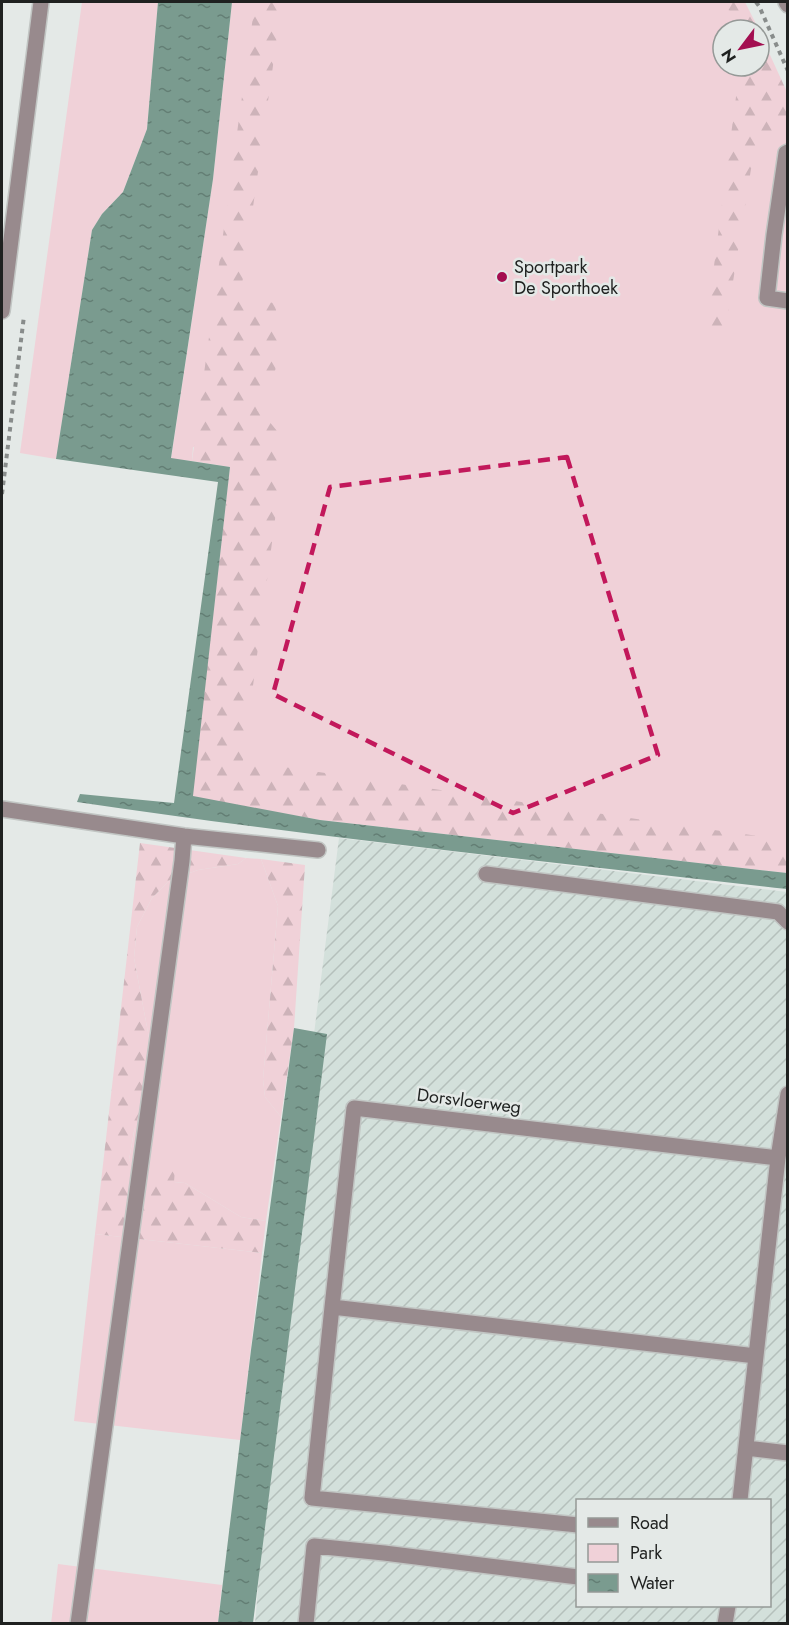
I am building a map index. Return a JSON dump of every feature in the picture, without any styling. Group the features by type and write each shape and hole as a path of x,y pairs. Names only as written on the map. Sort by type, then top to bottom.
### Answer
{"street":[{"path":"2,311 41,2"},
{"path":"788,152 786,153 774,235 767,298 788,301"},
{"path":"2,808 184,836 318,850"},
{"path":"78,1623 184,836"},
{"path":"486,874 778,912 788,922"},
{"path":"740,1499 778,1158 788,1094"},
{"name":"Dorsvloerweg","path":"576,1525 312,1498 354,1108 778,1158"},
{"path":"332,1307 756,1356"},
{"path":"746,1448 788,1453"},
{"path":"306,1623 314,1546 576,1576"},
{"path":"726,1623 728,1607"}],"path":[{"path":"756,2 788,71"},
{"path":"2,453 7,454"}],"highlighted area":[{"path":"567,457 658,755 513,813 273,694 330,487"}],"shaded area":[{"path":"339,838 787,892 787,1623 255,1624 285,1261"}],"green space":[{"path":"82,2 158,2 147,129 123,192 102,214 92,230 56,459 20,453"},
{"name":"Sportpark De Sporthoek","path":"232,2 738,2 745,18 711,18 711,78 767,78 787,107 787,851 213,779 255,452 193,447 192,461 171,459 213,179"},
{"path":"255,2 282,2 240,299 275,303 281,348 271,386 257,410 282,437 282,467 243,761 787,840 787,873 320,820 192,797 230,467 192,461"},
{"path":"710,2 745,2 753,18 740,18 739,15"},
{"path":"771,57 787,92 787,129 767,145 751,169 724,338 705,335 738,78 771,78"},
{"path":"140,843 246,858 238,864 198,870 170,880 152,898 137,927 134,958 150,1043 147,1084 134,1131 129,1160 141,1179 142,1166 175,1168 174,1182 185,1183 241,1217 266,1221 262,1253 95,1234"},
{"path":"246,858 261,859 278,906 263,1079 265,1097 281,1117 266,1221 241,1217 185,1183 174,1182 174,1168 141,1180 129,1160 150,1043 134,958 137,927 152,898 170,880 198,870 238,864"},
{"path":"261,859 305,865 294,1028 281,1117 265,1097 263,1079 278,906"},
{"path":"95,1234 262,1253 240,1440 74,1421"},
{"path":"58,1564 222,1585 218,1623 51,1624"}],"water":[{"path":"158,2 232,2 213,179 171,458 230,467 193,796 320,820 787,873 787,889 343,838 77,802 80,794 174,803 218,482 56,459 92,230 102,214 123,192 147,129"},
{"path":"294,1028 327,1034 253,1623 218,1623 251,1350"}],"place":[{"name":"Sportpark De Sporthoek","path":"502,277"}]}
